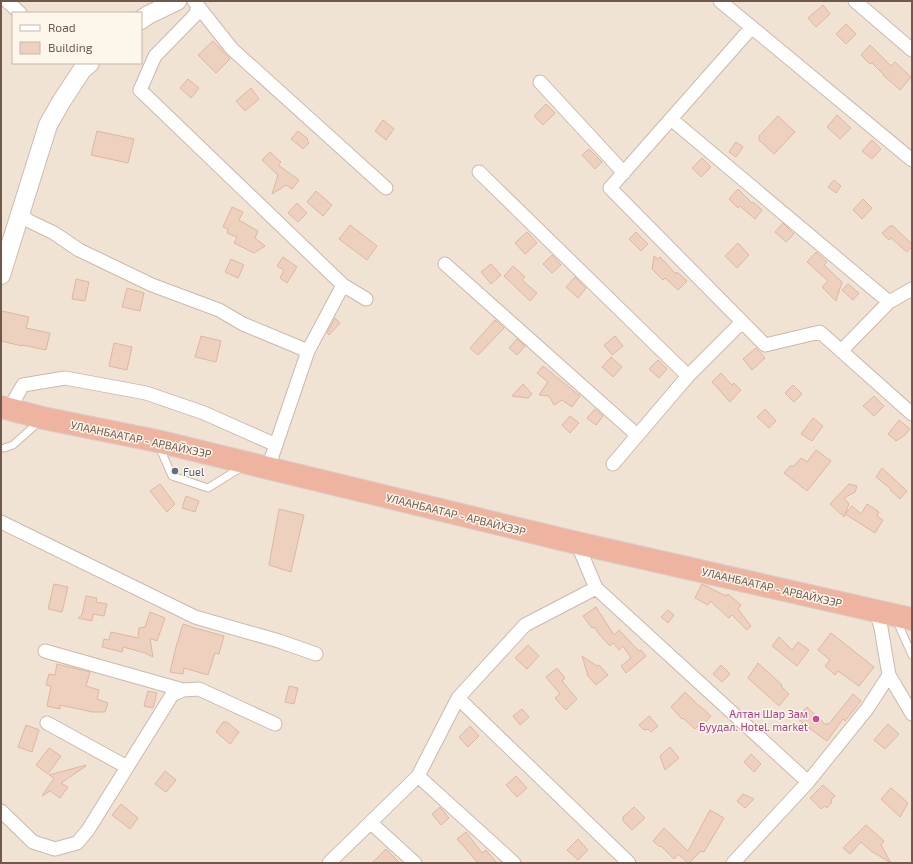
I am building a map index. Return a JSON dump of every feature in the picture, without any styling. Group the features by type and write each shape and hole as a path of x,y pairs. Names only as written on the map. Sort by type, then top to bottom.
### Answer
{"highway":[{"name":"УЛААНБААТАР - АРВАЙХЭЭР","path":"5,408 43,418 157,441 577,543 894,615"}],"street":[{"path":"7,1 19,12"},
{"path":"142,19 177,1"},
{"path":"720,1 912,160"},
{"path":"855,1 912,50"},
{"path":"196,4 232,49 386,188"},
{"path":"196,4 195,15 155,56 140,90 343,285 366,299"},
{"path":"752,27 610,188 765,345 820,332 912,414"},
{"path":"1,275 6,244 20,213 48,125 82,65"},
{"path":"540,82 624,173"},
{"path":"671,119 889,302"},
{"path":"479,172 688,376"},
{"path":"20,213 29,221 54,233 79,250 152,285 219,310 243,324 308,351"},
{"path":"445,264 637,435"},
{"path":"258,466 276,444 308,351 343,285"},
{"path":"841,351 889,302 912,289"},
{"path":"613,464 688,376 742,322"},
{"path":"5,408 23,384 65,378 146,393 204,413 276,444"},
{"path":"1,522 195,617 279,641 316,654"},
{"path":"577,543 596,588 808,782"},
{"path":"329,863 418,776 458,698 525,625 596,588"},
{"path":"894,615 881,628 889,675 912,714"},
{"path":"45,651 183,690 199,689 275,724"},
{"path":"733,863 808,782 867,709 889,675"},
{"path":"1,812 33,842 55,849 77,843 88,830 172,695 183,690"},
{"path":"458,698 629,863"},
{"path":"47,723 127,767"},
{"path":"418,776 514,863"},
{"path":"371,823 415,863"}],"lane":[{"path":"4,448 13,445 43,418"},
{"path":"157,441 172,476 208,488 258,466"},
{"path":"894,615 912,654"}],"shaded area":[{"path":"1,1 912,1 912,863 1,863"}],"building":[{"path":"823,5 830,14 816,27 808,18"},
{"path":"846,24 856,34 846,44 836,34"},
{"path":"213,41 230,59 216,73 198,55"},
{"path":"870,45 891,66 895,62 911,77 900,90 872,63 870,64 861,55"},
{"path":"188,79 199,88 191,98 180,88"},
{"path":"251,88 259,99 245,111 236,101"},
{"path":"546,104 555,113 543,125 534,116"},
{"path":"837,115 851,128 840,139 827,127"},
{"path":"778,116 795,132 774,154 759,140 759,136"},
{"path":"383,120 394,129 386,140 375,131"},
{"path":"97,131 134,139 128,163 91,155"},
{"path":"298,131 308,139 307,140 309,143 303,149 291,139"},
{"path":"872,140 881,149 872,159 862,151"},
{"path":"736,142 743,147 736,157 729,152"},
{"path":"589,149 602,162 595,169 582,155"},
{"path":"270,152 281,162 278,165 299,180 292,189 286,185 272,194 278,175 262,160"},
{"path":"702,158 711,167 701,177 692,168"},
{"path":"834,180 841,186 836,193 828,187"},
{"path":"738,189 752,203 753,202 762,210 755,219 740,206 738,208 729,199"},
{"path":"316,191 332,205 323,216 307,202"},
{"path":"863,199 872,208 862,219 853,210"},
{"path":"297,203 307,213 298,222 288,213"},
{"path":"232,207 243,212 239,220 258,231 255,238 265,246 254,253 234,243 237,237 227,233 228,229 223,227"},
{"path":"783,223 794,234 786,242 775,232"},
{"path":"350,225 377,246 367,260 339,239"},
{"path":"890,226 893,226 912,244 912,247 907,252 891,238 889,240 882,233"},
{"path":"527,232 537,243 525,254 515,243"},
{"path":"636,232 648,244 641,251 629,239"},
{"path":"738,243 749,255 737,268 725,256"},
{"path":"816,252 827,262 824,265 842,282 836,301 822,287 828,281 807,262"},
{"path":"552,255 561,265 552,273 543,264"},
{"path":"654,256 658,259 660,257 676,274 677,272 687,281 678,290 665,278 663,280 652,269"},
{"path":"283,257 297,267 287,283 280,278 284,270 277,266"},
{"path":"231,259 244,265 238,278 225,272"},
{"path":"491,264 501,275 491,284 481,272"},
{"path":"513,266 525,277 522,280 537,293 530,301 504,276"},
{"path":"575,277 586,288 578,298 566,287"},
{"path":"76,279 89,282 85,301 72,299"},
{"path":"848,284 859,293 853,300 842,290"},
{"path":"127,288 144,293 140,311 122,307"},
{"path":"2,311 29,317 26,328 50,333 46,350 1,341"},
{"path":"335,318 340,323 329,335 327,333"},
{"path":"495,320 504,328 478,355 470,348"},
{"path":"201,336 221,341 216,362 195,357"},
{"path":"615,336 623,346 612,355 604,345"},
{"path":"517,339 525,346 517,355 509,348"},
{"path":"114,343 132,347 127,370 109,366"},
{"path":"756,348 765,358 752,370 743,359"},
{"path":"611,357 622,367 613,377 602,367"},
{"path":"658,360 667,369 659,378 649,369"},
{"path":"543,366 580,396 572,407 562,400 554,405 549,396 539,395 548,382 537,373"},
{"path":"721,373 732,385 734,383 741,390 730,402 712,382"},
{"path":"523,384 532,394 528,398 512,396"},
{"path":"793,385 802,394 794,402 785,393"},
{"path":"874,396 884,406 874,416 863,406"},
{"path":"595,409 603,416 596,425 587,418"},
{"path":"765,409 776,421 769,428 757,417"},
{"path":"570,416 579,423 570,433 562,425"},
{"path":"813,418 823,426 812,441 801,434"},
{"path":"899,420 910,429 905,435 896,441 888,434"},
{"path":"816,450 831,461 807,491 784,473 790,466 794,466 801,458 807,462"},
{"path":"882,468 907,491 900,499 890,490 891,489 876,477"},
{"path":"160,484 175,504 167,512 150,491"},
{"path":"849,484 857,486 855,492 844,498 849,504 844,517 830,504"},
{"path":"186,496 199,501 195,512 182,508"},
{"path":"867,504 879,512 877,516 883,520 875,533 845,514 852,506 861,514"},
{"path":"279,509 304,515 291,572 269,565"},
{"path":"54,584 68,587 62,612 48,609"},
{"path":"702,584 726,596 728,594 741,605 738,609 751,626 747,630 732,615 729,618 710,601 708,605 695,598"},
{"path":"86,596 97,598 96,602 107,604 104,616 93,614 92,621 78,618 82,615"},
{"path":"596,607 614,635 619,630 639,651 641,650 646,656 626,673 621,666 631,658 623,646 619,650 613,643 610,646 594,627 592,628 583,616"},
{"path":"668,610 674,615 668,623 661,617"},
{"path":"150,612 165,618 157,641 150,638 153,657 145,653 123,647 122,652 102,647 104,639 109,640 111,632 138,638 139,628 145,627"},
{"path":"183,624 224,636 219,654 215,653 208,675 184,668 183,674 170,672"},
{"path":"831,633 874,667 859,686 838,671 835,675 825,666 830,660 818,650"},
{"path":"779,637 792,650 798,642 809,650 797,666 772,646"},
{"path":"528,645 539,656 527,669 515,658"},
{"path":"582,656 597,666 599,665 608,675 596,685 588,676"},
{"path":"758,663 782,685 781,686 789,694 779,706 748,678"},
{"path":"57,664 90,672 86,686 99,690 97,699 108,703 105,712 92,712 60,705 60,709 47,706 51,686 46,685 49,674 55,675"},
{"path":"721,665 730,674 722,682 713,674"},
{"path":"557,668 565,678 562,681 577,699 566,710 555,698 560,694 546,677"},
{"path":"289,686 298,688 294,704 285,702"},
{"path":"148,691 157,693 153,708 144,706"},
{"path":"685,692 711,716 702,726 700,724 695,729 683,718 682,719 671,707"},
{"path":"853,694 861,701 845,721 843,719 827,741 797,718 807,707 826,725 827,723 829,724"},
{"path":"522,709 529,717 520,725 513,716"},
{"path":"649,716 658,726 651,732 648,729 644,730 639,725"},
{"path":"223,722 227,722 239,732 230,744 216,732"},
{"path":"888,724 899,734 885,749 874,740"},
{"path":"26,725 39,730 32,752 18,747"},
{"path":"470,726 479,736 468,747 459,737"},
{"path":"670,747 679,758 665,770 660,756"},
{"path":"49,748 61,756 48,774 36,765"},
{"path":"751,754 761,764 754,772 744,762"},
{"path":"86,765 61,783 68,787 60,798 50,791 42,796 54,778 49,775"},
{"path":"165,771 176,780 166,792 155,784"},
{"path":"516,776 527,788 517,797 506,785"},
{"path":"823,785 835,796 827,808 825,806 821,809 810,798"},
{"path":"891,788 908,803 900,817 881,799"},
{"path":"743,794 754,799 745,808 737,801"},
{"path":"121,804 138,818 130,829 112,815"},
{"path":"440,807 449,818 441,825 432,814"},
{"path":"634,807 645,818 632,830 623,821 623,817"},
{"path":"710,810 724,818 704,852 701,851 689,863 678,854 674,859 661,846 660,847 653,841 664,828 688,851"},
{"path":"866,825 884,841 881,845 891,863 871,851 861,842 850,854 843,848"},
{"path":"466,832 482,853 486,850 497,863 478,863 457,839"},
{"path":"578,839 588,850 578,860 567,850"},
{"path":"386,849 400,863 372,863"}],"place":[{"name":"Fuel","path":"175,471"},
{"name":"Алтан Шар Зам Буудал. Hotel. market","path":"816,719"}]}
